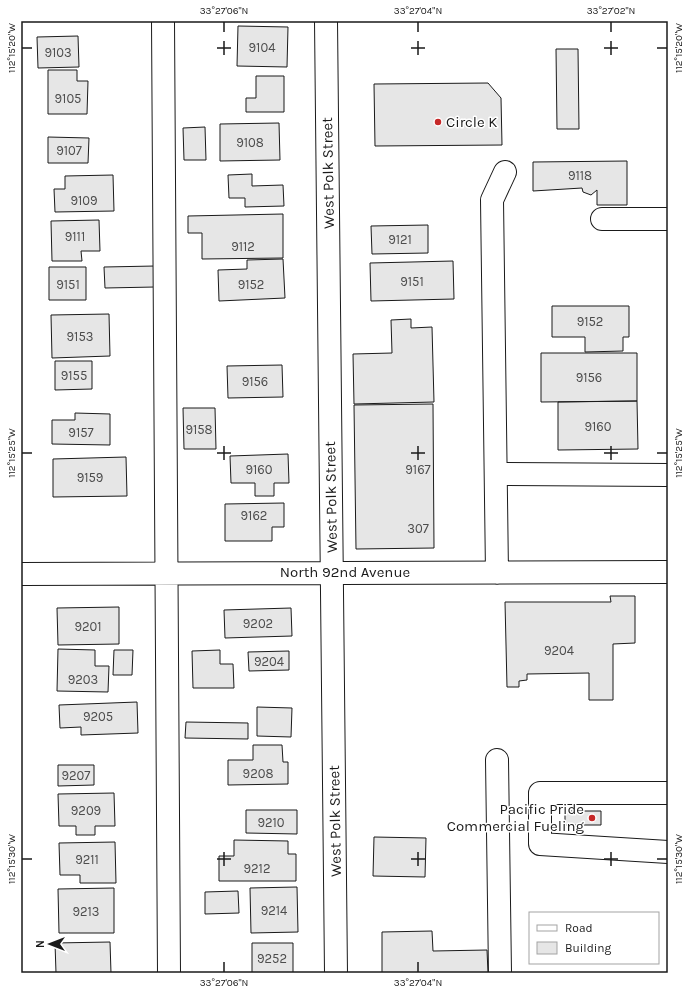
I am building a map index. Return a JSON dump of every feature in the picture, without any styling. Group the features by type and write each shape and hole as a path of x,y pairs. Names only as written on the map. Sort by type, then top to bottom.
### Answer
{"street":[{"path":"163,21 169,973"},
{"name":"West Polk Street","path":"326,21 336,973"},
{"path":"497,573 492,200 505,172"},
{"path":"602,219 668,219"},
{"path":"496,474 668,475"},
{"name":"North 92nd Avenue","path":"21,574 668,572"},
{"path":"497,760 500,973"},
{"path":"668,793 540,792 540,844 668,852"}],"building":[{"path":"238,26 288,27 287,67 237,66"},
{"path":"78,36 79,67 38,68 37,37"},
{"path":"556,49 578,49 579,129 557,129"},
{"path":"48,70 77,70 77,81 88,81 87,114 48,114"},
{"path":"256,76 284,76 284,112 246,112 246,98 256,98"},
{"name":"Circle K","path":"488,83 501,98 502,145 375,146 374,84"},
{"path":"279,123 280,160 220,161 220,124"},
{"path":"205,127 206,160 184,160 183,128"},
{"path":"48,137 89,138 88,163 48,163"},
{"path":"627,161 627,205 597,205 597,190 591,195 583,192 582,188 533,191 533,162"},
{"path":"252,174 252,186 283,185 284,206 245,207 245,198 229,198 228,175"},
{"path":"113,175 114,211 55,212 54,189 65,189 65,176"},
{"path":"283,214 283,258 202,259 202,233 188,233 188,216"},
{"path":"99,220 100,251 81,251 82,261 52,261 51,221"},
{"path":"428,225 428,253 372,254 371,226"},
{"path":"283,259 285,298 219,301 218,270 247,269 247,260"},
{"path":"453,261 454,299 371,301 370,263"},
{"path":"155,266 155,287 105,288 104,267"},
{"path":"49,267 86,267 86,300 49,300"},
{"path":"552,306 629,306 629,337 623,337 623,351 585,352 585,337 552,337"},
{"path":"109,314 110,356 52,358 51,315"},
{"path":"411,319 411,328 432,327 434,402 354,404 353,354 392,353 391,320"},
{"path":"541,353 637,353 637,401 541,402"},
{"path":"55,361 92,361 92,389 55,390"},
{"path":"282,365 283,397 228,398 227,366"},
{"path":"637,401 638,449 558,450 558,402"},
{"path":"433,404 434,548 356,549 354,405"},
{"path":"183,408 215,408 216,449 184,449"},
{"path":"75,413 110,414 110,445 52,444 52,420 75,420"},
{"path":"288,454 289,483 274,483 274,496 255,496 255,483 231,483 230,456"},
{"path":"126,457 127,496 53,497 53,459"},
{"path":"284,503 284,527 272,527 272,541 225,541 225,504"},
{"path":"610,596 635,596 635,643 613,644 613,700 589,700 589,673 527,674 527,680 519,681 519,687 507,687 505,602 611,602"},
{"path":"119,607 119,644 58,645 57,608"},
{"path":"291,608 292,636 225,638 224,610"},
{"path":"58,649 95,650 95,666 109,666 108,692 57,691"},
{"path":"114,650 133,650 132,675 113,675"},
{"path":"220,650 220,664 233,664 234,688 193,688 192,651"},
{"path":"289,651 289,670 249,671 248,652"},
{"path":"137,702 138,733 81,735 81,727 60,728 59,705"},
{"path":"257,707 292,708 291,737 257,736"},
{"path":"186,722 248,723 248,739 185,738"},
{"path":"253,745 282,745 283,762 288,762 288,784 228,785 228,760 253,760"},
{"path":"58,765 94,765 94,785 58,786"},
{"path":"114,793 115,826 95,826 95,835 76,835 76,826 59,826 58,794"},
{"path":"246,810 297,810 297,834 246,833"},
{"path":"565,811 601,811 601,825 565,825"},
{"path":"374,837 426,838 425,877 373,876"},
{"path":"234,840 288,841 288,854 296,854 296,881 219,881 219,856 234,856"},
{"path":"115,842 116,883 80,883 80,875 60,875 59,843"},
{"path":"297,887 298,932 251,933 250,888"},
{"path":"114,888 114,933 59,933 58,889"},
{"path":"238,891 239,913 205,914 205,892"},
{"path":"432,931 433,951 487,950 488,973 382,973 382,932"},
{"path":"110,942 111,973 56,973 55,943"},
{"path":"252,943 293,943 293,973 252,973"}],"place":[{"name":"Circle K","path":"438,122"},
{"name":"Pacific Pride Commercial Fueling","path":"592,818"}]}
